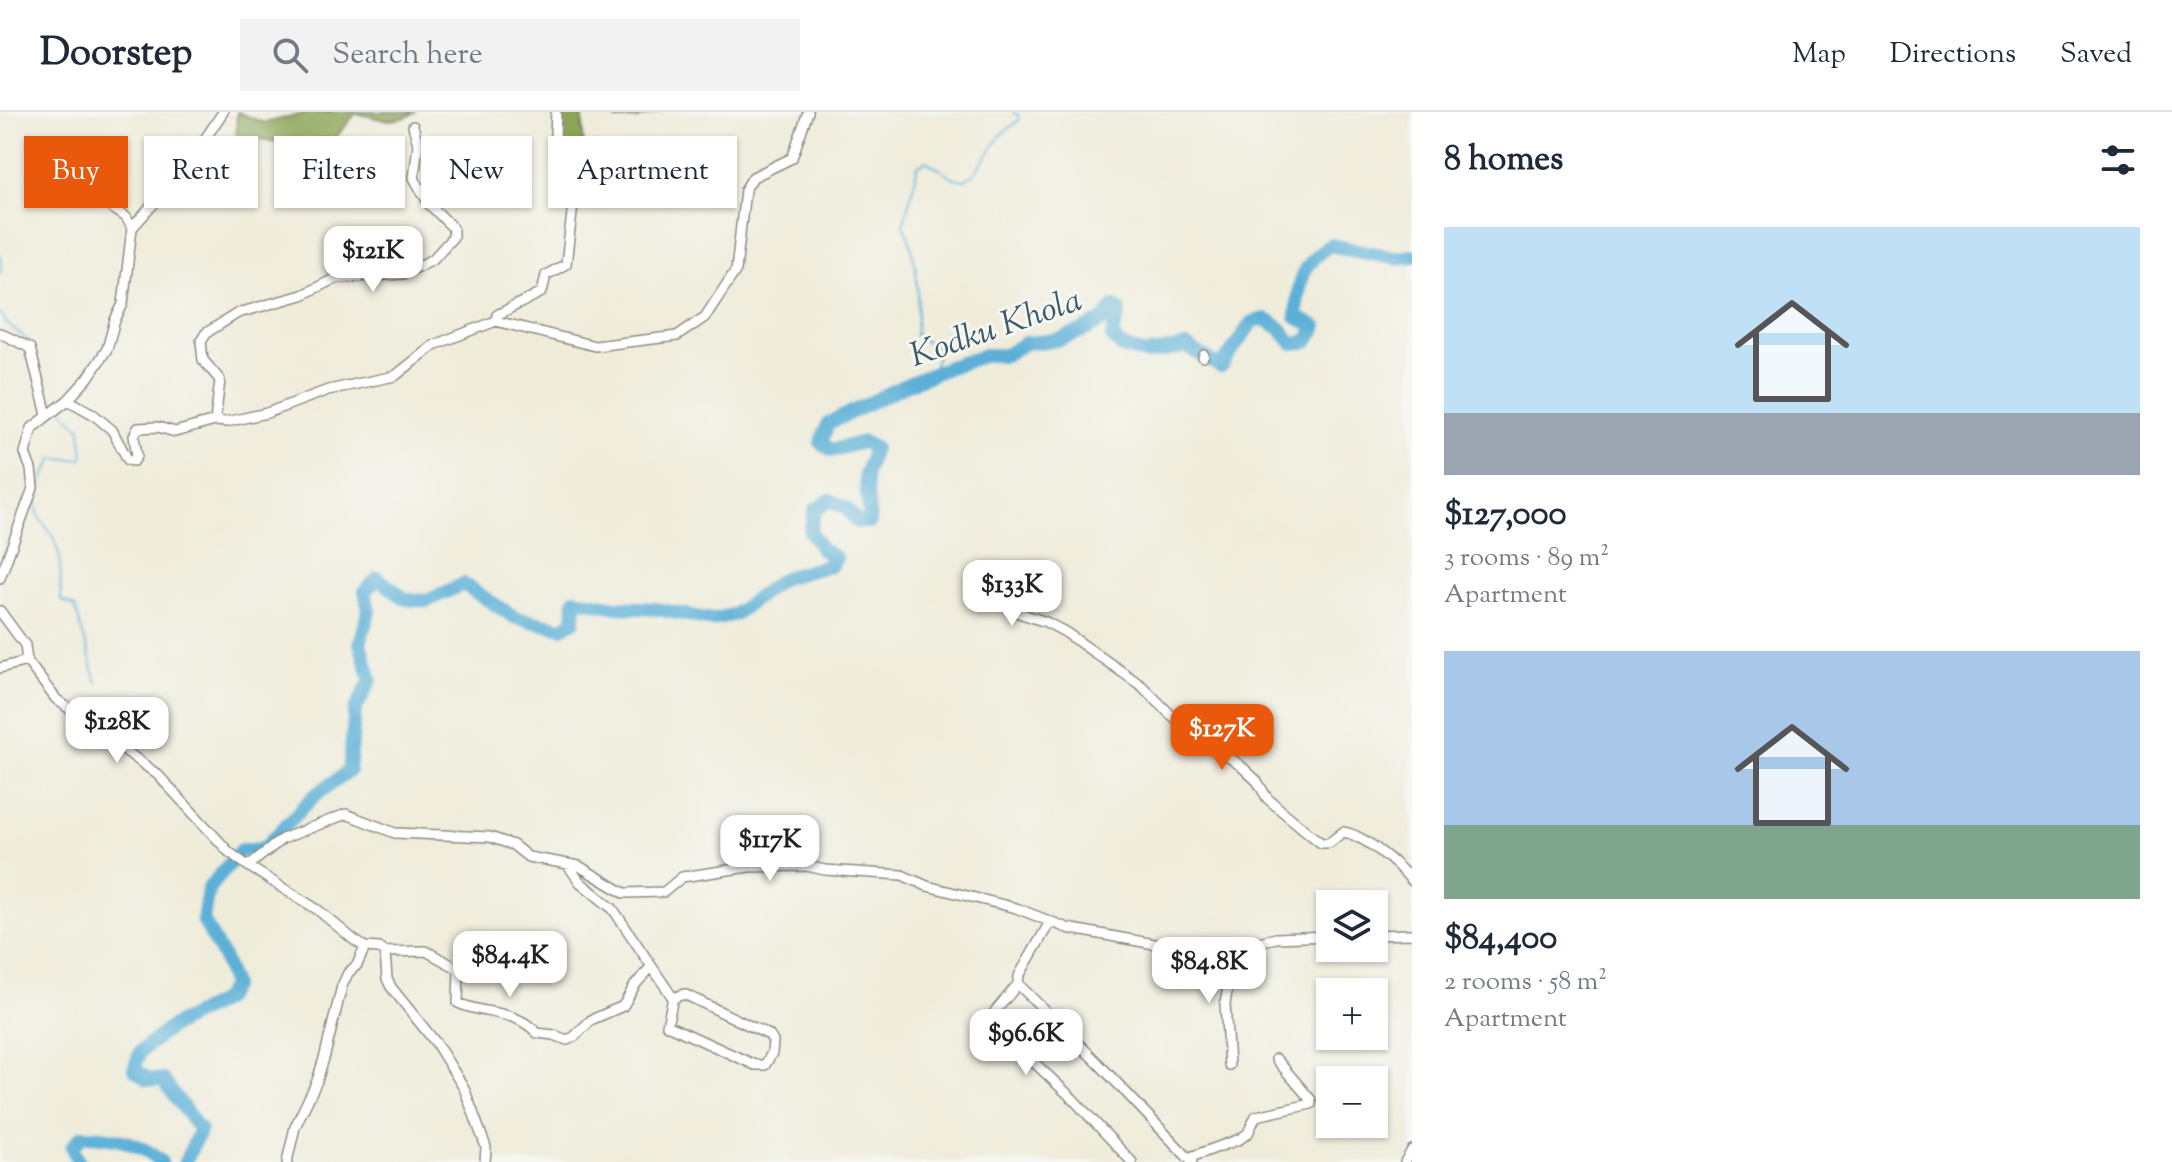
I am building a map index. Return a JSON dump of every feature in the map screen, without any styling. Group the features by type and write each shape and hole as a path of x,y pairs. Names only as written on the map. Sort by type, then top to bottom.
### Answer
{"street":[{"path":"0,578 33,488 25,453 32,428 88,378 107,349 123,304 132,228 185,169 223,112"},
{"path":"496,321 497,315 542,292 546,275 566,264 576,179 555,135 556,112"},
{"path":"56,408 93,414 112,430 128,460 134,461 137,456 134,436 138,428 158,427 175,432 215,421 226,422 267,413 328,390 395,376 434,345 496,321 595,346 677,336 705,317 736,270 745,190 753,177 792,158 808,112"},
{"path":"215,421 220,380 203,360 201,341 206,333 238,313 302,295 336,278 403,274 433,259 453,237 453,228 429,204 414,178 418,144 413,126"},
{"path":"112,208 126,217 132,228"},
{"path":"0,333 30,348 56,408"},
{"path":"1001,598 1016,612 1065,632 1142,686 1170,714 1241,766 1257,781 1267,798 1321,843 1329,843 1343,832 1350,834 1387,857 1412,881"},
{"path":"0,611 25,645 27,661 56,699 158,775 229,852 318,910 365,947 379,948 385,952 426,951 459,969 458,1003 473,1010 525,1021 537,1033 567,1040 591,1020 623,1006 635,985 651,967"},
{"path":"0,668 27,661"},
{"path":"245,864 282,839 346,814 395,833 490,837 513,845 528,857 579,866 624,893 664,892 682,877 748,867 806,866 902,875 927,886 1016,908 1067,928 1176,948 1215,952 1276,938 1316,937"},
{"path":"567,864 580,882 613,909 673,998 667,1025 755,1065 765,1065 772,1053 773,1041 769,1035 684,994 673,998"},
{"path":"1050,922 1019,976 1018,984 992,1015 993,1024 1072,1098 1132,1162"},
{"path":"1388,935 1412,934"},
{"path":"287,1162 295,1127 317,1081 342,986 365,947"},
{"path":"1229,1065 1225,1004 1234,948"},
{"path":"385,952 387,979 391,987 436,1043 464,1088 486,1147 485,1162"},
{"path":"1018,984 1190,1160 1240,1139 1248,1133 1256,1116 1311,1104 1311,1100 1276,1059"},
{"path":"1405,1162 1412,1150"}],"green space":[{"path":"237,112 264,123 312,112 415,112 394,120 356,113 337,136 274,136 274,142 258,139 258,136 236,135"},
{"path":"561,112 583,112 583,136 562,136"},
{"path":"611,112 658,112 637,119 617,120"}],"waterway":[{"path":"931,375 939,348 915,336 917,279 912,250 903,226 918,166 926,161 954,178 965,180 975,173 1001,135 1019,120 1013,112"},
{"name":"Kodku Khola","path":"185,1162 200,1130 163,1080 148,1079 134,1069 140,1052 171,1027 222,1001 233,986 224,959 203,920 208,889 241,850 264,848 314,796 349,771 355,710 371,680 360,643 369,611 365,591 378,578 405,599 427,601 463,584 516,618 562,628 574,621 575,599 616,607 657,609 712,620 735,614 783,578 831,565 836,558 821,549 810,531 815,510 830,500 847,509 857,522 870,522 865,475 874,448 863,442 832,450 821,443 828,424 903,386 949,367 985,355 1005,355 1025,343 1057,340 1083,331 1104,320 1114,306 1120,311 1112,337 1122,347 1146,354 1187,347 1221,367 1252,322 1265,319 1281,329 1292,343 1307,342 1316,327 1296,317 1302,275 1312,260 1330,245 1398,258 1412,256"},
{"path":"0,255 0,272"},
{"path":"0,314 7,324 31,343"},
{"path":"63,410 81,428 83,459 53,459 36,494 38,516 53,536 60,557 61,600 75,607 97,683"},
{"name":"Kodku Khola","path":"78,1162 72,1147 82,1136 124,1141 144,1149 161,1162"}]}
